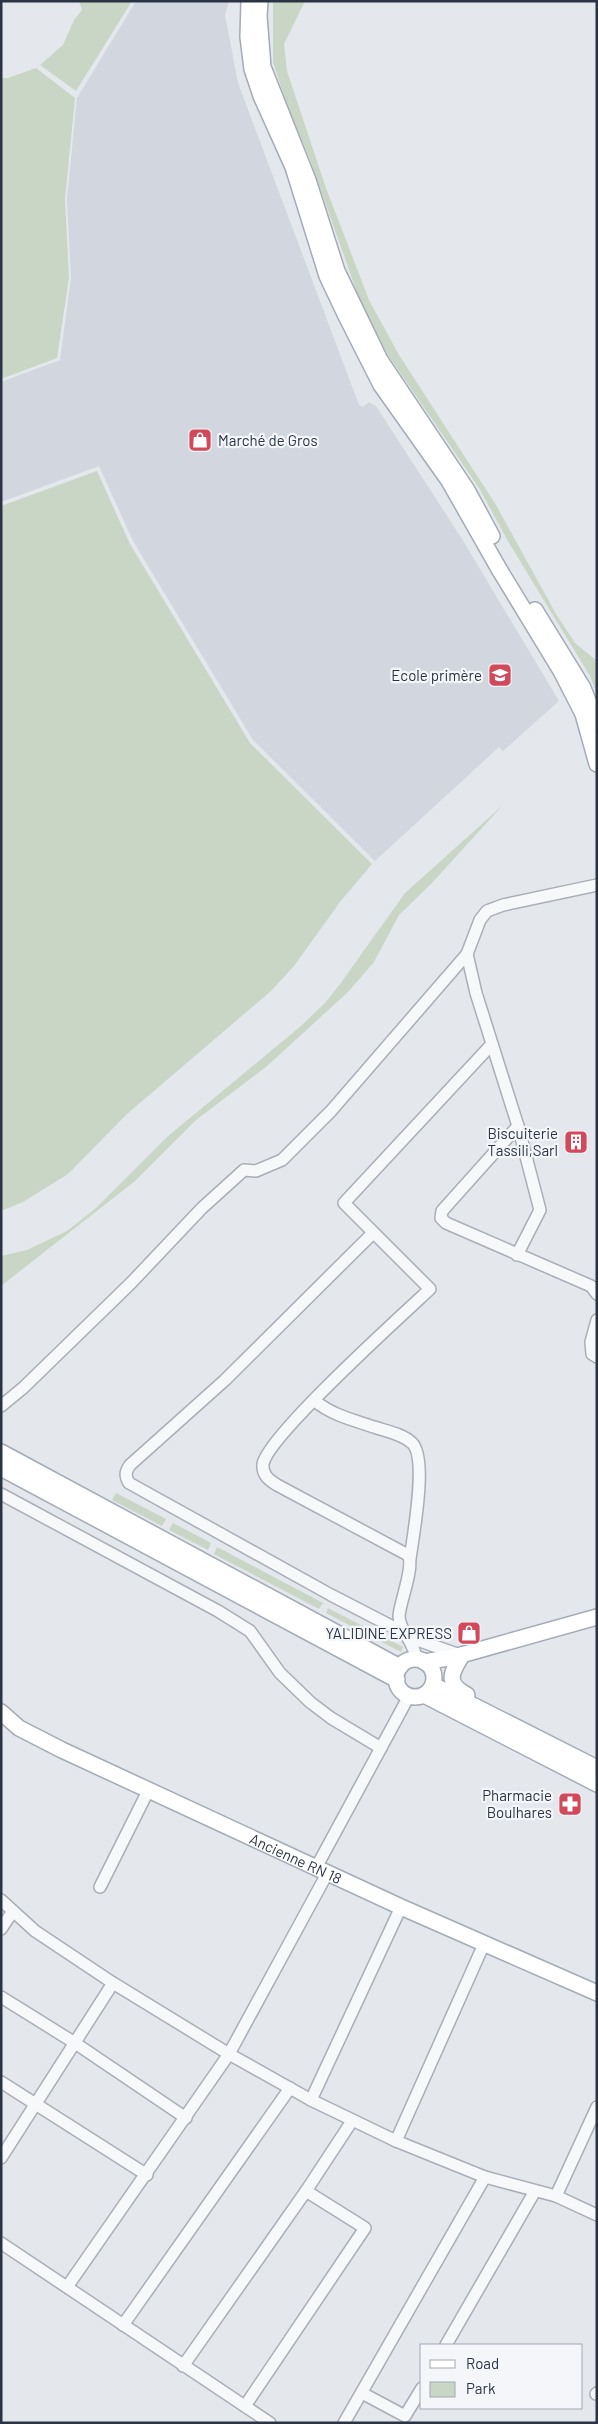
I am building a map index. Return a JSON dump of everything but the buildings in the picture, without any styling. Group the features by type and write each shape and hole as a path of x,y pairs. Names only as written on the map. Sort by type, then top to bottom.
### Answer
{"main road":[{"path":"249,1 248,37 252,70 260,96 292,168 328,276 344,314 381,385 449,481 498,569 561,671 583,714 597,764"},
{"path":"260,1 259,24 263,67 308,180 337,271 351,303 380,360 467,490 526,598 583,688 597,722"},
{"path":"1,1452 398,1674"},
{"path":"1,1468 398,1674"},
{"path":"458,1656 431,1686 409,1696 400,1690 398,1674 407,1661 458,1656 597,1617"},
{"path":"458,1656 452,1673 455,1687 492,1708 511,1725"},
{"path":"420,1660 430,1667 431,1686"},
{"path":"431,1686 597,1768"},
{"path":"431,1686 597,1784"},
{"name":"Ancienne RN 18","path":"1,1712 19,1728 401,1907 597,1993"}],"street":[{"path":"1,1406 23,1388 131,1283 202,1208 244,1170 256,1171 282,1160 293,1150 331,1110 467,954 480,920 487,911 503,905 597,885"},
{"path":"467,954 476,993 518,1126 540,1210 517,1255"},
{"path":"410,1559 397,1549 322,1511 266,1478 263,1466 269,1450 315,1401 430,1289 344,1203 492,1044"},
{"path":"518,1126 442,1211 441,1218 446,1223 591,1286 597,1294"},
{"path":"374,1233 225,1380 130,1465 125,1474 129,1483 331,1595 407,1634 458,1656"},
{"path":"597,1320 592,1342 592,1354 597,1357"},
{"path":"315,1401 344,1417 403,1437 412,1443 417,1451 420,1470 410,1559 399,1617 401,1626 420,1660"},
{"path":"1,1494 218,1611 250,1631 294,1689 331,1718 381,1748"},
{"path":"67,2287 147,2175 229,2054 381,1748 409,1696"},
{"path":"100,1887 149,1789"},
{"path":"1,1900 35,1930 113,1983 229,2054 311,2100 396,2141 485,2177 556,2196 597,2215"},
{"path":"311,2100 401,1907"},
{"path":"1,1929 13,1911"},
{"path":"396,2141 484,1944"},
{"path":"1,2158 113,1983"},
{"path":"1,1997 75,2043 186,2118"},
{"path":"1,2082 147,2175"},
{"path":"123,2325 290,2088"},
{"path":"556,2196 597,2108"},
{"path":"183,2366 306,2191 352,2121"},
{"path":"344,2423 485,2177"},
{"path":"245,2406 366,2228 306,2191"},
{"path":"447,2344 535,2191"},
{"path":"1,2243 270,2423"},
{"path":"362,2393 405,2416 420,2391"}],"shaded area":[{"name":"Marché de Gros","path":"136,1 229,1 225,15 238,83 359,405 363,407 369,402 376,406 462,539 559,701 503,751 499,747 375,861 253,740 133,541 99,466 1,502 1,382 60,360 71,278 67,199 77,98"}],"green space":[{"path":"79,1 132,1 76,91 40,65 63,45 74,20 82,10"},
{"path":"273,1 305,1 284,44 287,71 326,188 369,300 399,355 496,505 556,614 575,643 597,661 597,694 590,676 509,543 479,488 388,355 360,301 311,162 286,102 273,62"},
{"path":"36,68 75,98 65,199 69,278 57,358 1,379 1,78 8,78"},
{"path":"97,471 130,544 250,743 372,864 340,902 294,966 271,991 127,1114 68,1174 23,1202 1,1211 1,506"},
{"path":"502,806 432,883 399,915 374,962 348,992 266,1067 196,1120 135,1181 1,1286 1,1256 27,1250 67,1231 96,1208 167,1137 301,1026 325,1003 340,984 405,893"},
{"path":"116,1493 166,1519 162,1526 112,1500"},
{"path":"173,1523 211,1543 208,1550 169,1530"},
{"path":"217,1547 323,1603 319,1609 214,1554"},
{"path":"328,1608 403,1647 401,1652 326,1613"}],"place":[{"name":"Marché de Gros","path":"200,440"},
{"name":"Ecole primère","path":"500,675"},
{"name":"Biscuiterie Tassili,Sarl","path":"576,1142"},
{"name":"YALIDINE EXPRESS","path":"469,1633"},
{"name":"Pharmacie Boulhares","path":"570,1804"}]}
